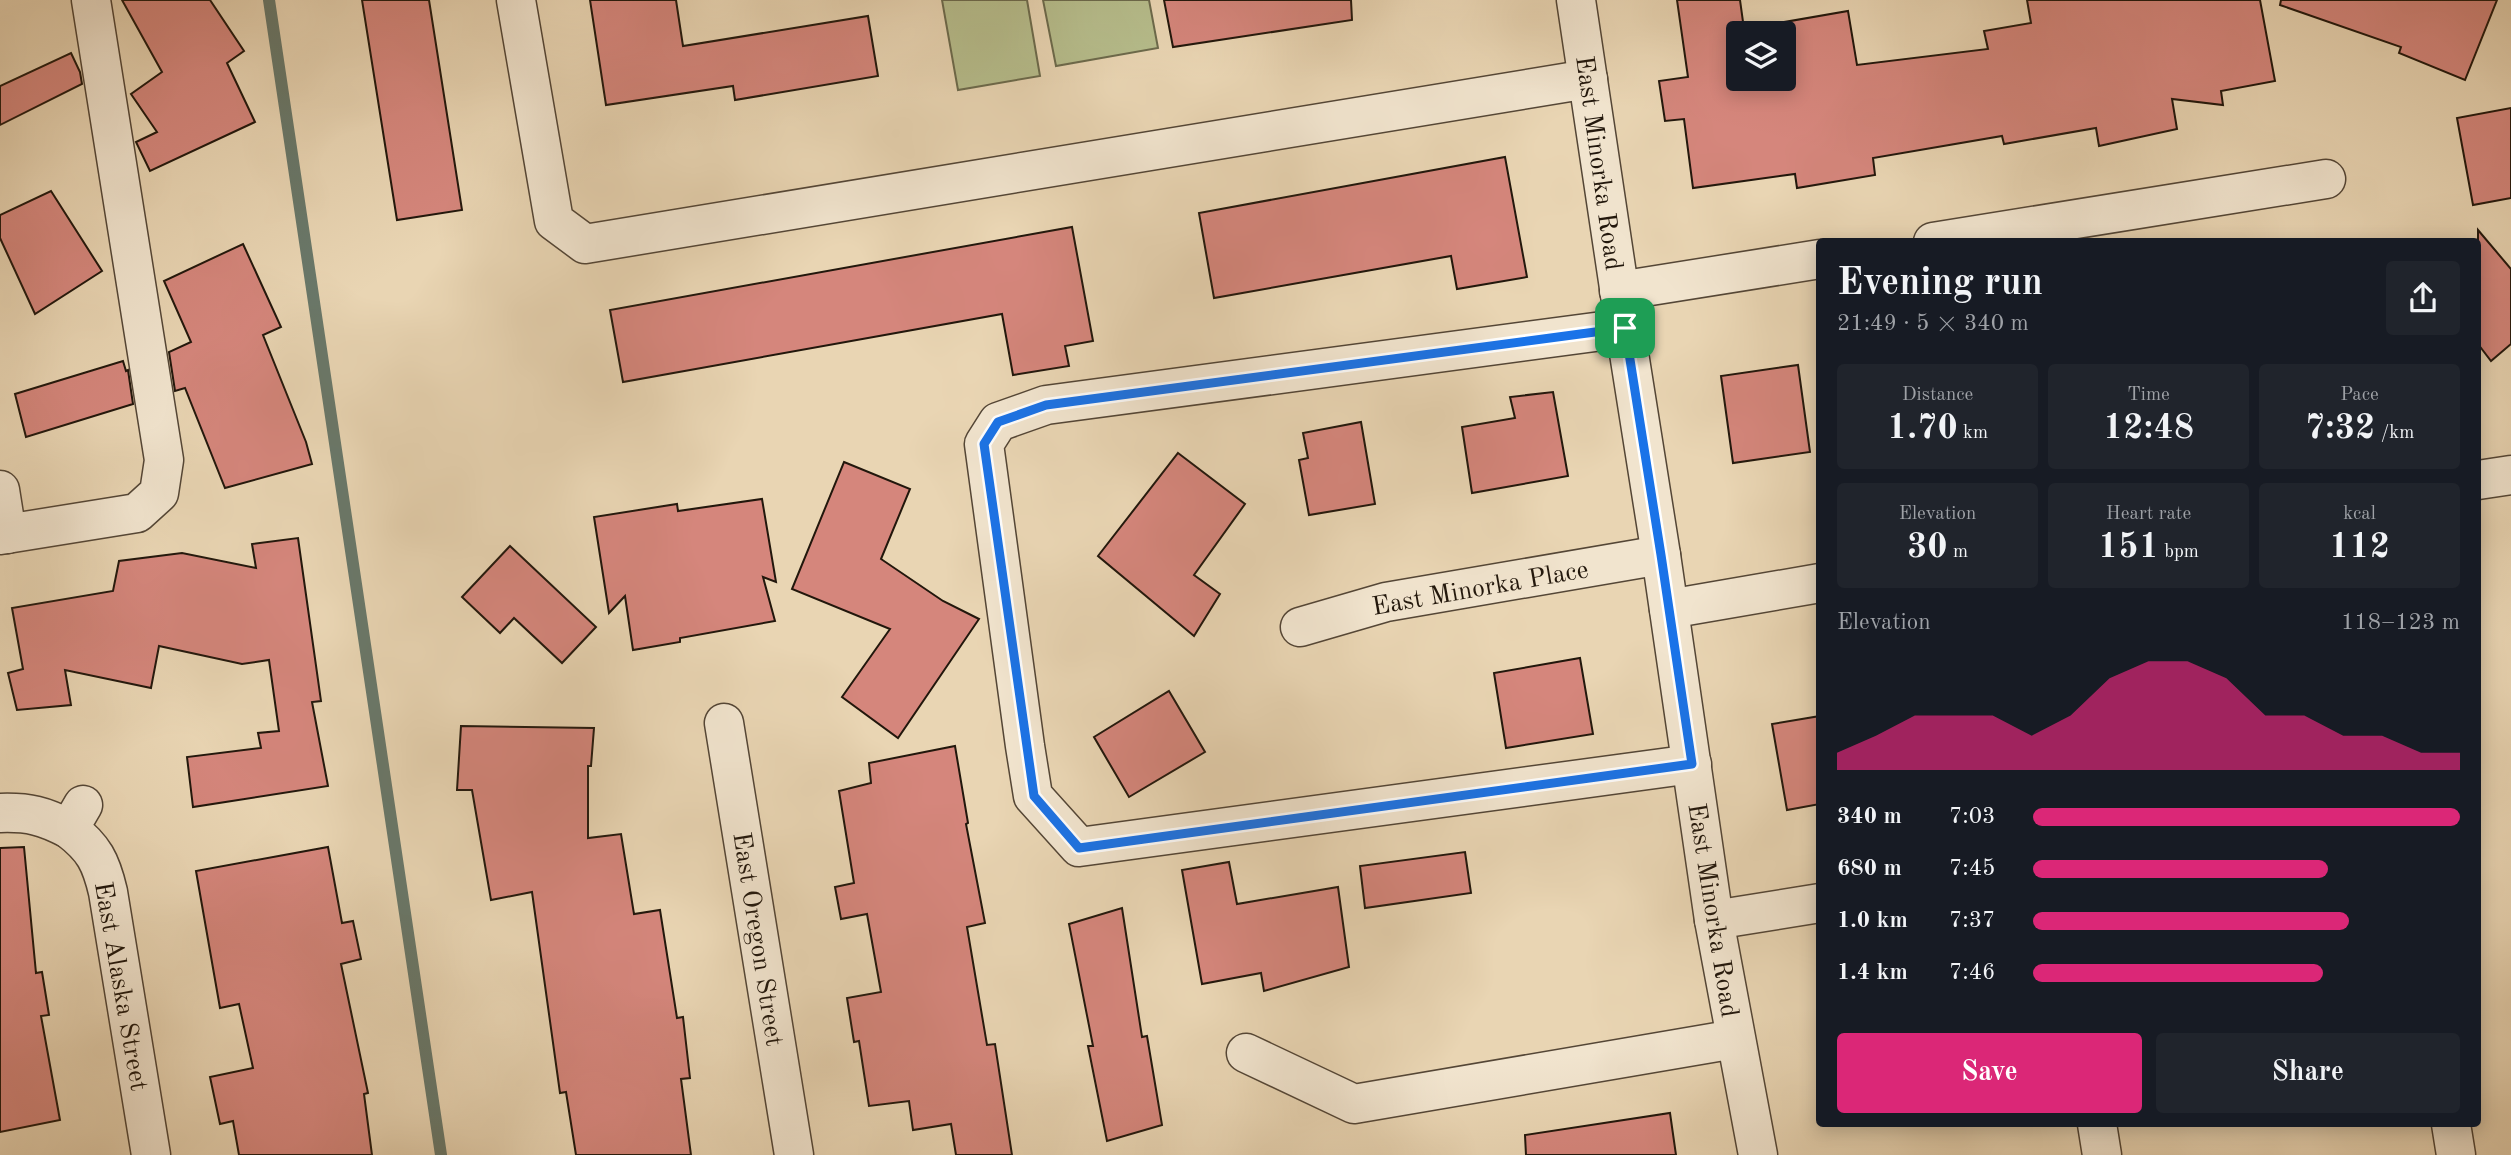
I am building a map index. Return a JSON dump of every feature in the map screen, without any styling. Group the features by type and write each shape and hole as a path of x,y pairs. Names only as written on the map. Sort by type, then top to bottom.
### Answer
{"street":[{"path":"0,490 4,535 137,513 159,493 164,460 91,0"},
{"path":"516,0 554,221 584,244 1588,79"},
{"name":"East Minorka Road","path":"1576,0 1714,920 1758,1155"},
{"path":"1958,238 2326,179"},
{"path":"1692,764 1079,848 1034,796 984,444 998,422 1046,405 1622,310 1816,261"},
{"path":"2481,480 2511,475"},
{"name":"East Minorka Place","path":"1300,627 1386,601 1661,555"},
{"path":"1669,609 1816,584"},
{"name":"East Oregon Street","path":"723,723 794,1155"},
{"name":"East Alaska Street","path":"0,813 25,812 76,817 82,839 94,852 104,874 151,1155"},
{"path":"1714,920 1816,904"},
{"path":"1246,1053 1354,1104 1735,1039"},
{"path":"2097,1127 2102,1155"},
{"path":"2451,1127 2456,1155"}],"green space":[{"path":"942,0 1027,0 1040,76 958,90"},
{"path":"1043,0 1149,0 1158,48 1056,66"}],"building":[{"path":"122,0 210,0 244,51 227,63 255,122 150,171 136,142 157,132 131,94 162,72"},
{"path":"362,0 429,0 462,210 397,220"},
{"path":"590,0 676,0 683,46 868,16 878,76 735,100 733,86 606,105"},
{"path":"1164,0 1351,0 1352,20 1173,47"},
{"path":"1677,0 1740,0 1743,21 1726,21 1726,91 1796,91 1796,21 1790,21 1848,11 1857,65 1988,49 1984,31 2031,23 2027,0 2260,0 2275,81 2221,91 2223,105 2172,99 2177,129 2099,146 2096,128 2004,144 2002,136 1873,158 1875,175 1797,188 1795,174 1693,188 1684,119 1665,121 1659,81 1688,77"},
{"path":"2281,0 2497,0 2465,80 2399,53 2401,47 2280,5"},
{"path":"71,53 80,72 82,84 0,125 0,86"},
{"path":"2511,108 2511,198 2473,205 2457,118"},
{"path":"1505,157 1527,277 1457,289 1451,256 1214,298 1199,213"},
{"path":"51,191 102,271 35,314 0,238 0,215"},
{"path":"1072,227 1093,341 1065,346 1069,366 1013,375 1002,314 623,382 610,310"},
{"path":"2478,230 2511,269 2511,344 2491,361 2481,348 2481,238 2478,238"},
{"path":"243,244 281,327 263,335 306,442 312,464 225,488 185,388 175,391 169,352 191,342 164,281"},
{"path":"123,361 126,371 128,370 133,404 26,437 15,394"},
{"path":"1798,365 1810,452 1733,463 1721,376"},
{"path":"1553,392 1568,476 1472,493 1462,427 1515,418 1510,397"},
{"path":"1361,422 1375,504 1309,515 1299,460 1308,458 1303,433"},
{"path":"1178,453 1245,504 1194,575 1220,594 1194,636 1098,556"},
{"path":"844,462 910,489 881,559 943,601 979,619 898,738 842,697 890,629 792,589"},
{"path":"762,499 776,582 763,577 775,621 680,638 680,642 633,650 625,596 609,613 594,517 677,504 678,511"},
{"path":"298,538 321,701 312,702 328,786 193,807 187,757 261,748 258,733 279,731 269,660 242,664 159,646 151,688 65,670 71,705 17,710 8,673 23,669 12,608 113,591 119,561 182,553 256,568 252,544"},
{"path":"510,546 596,627 562,663 514,618 500,633 462,597"},
{"path":"1580,658 1593,734 1506,748 1494,673"},
{"path":"1169,691 1205,752 1129,797 1094,737"},
{"path":"1816,717 1816,805 1787,810 1772,724"},
{"path":"461,726 594,728 591,766 588,766 588,838 621,834 634,914 660,910 677,1018 683,1017 690,1078 681,1079 691,1155 576,1155 566,1092 560,1093 532,892 491,900 472,790 457,790"},
{"path":"955,746 968,823 966,824 985,923 967,927 987,1045 995,1044 1012,1155 956,1155 951,1124 913,1130 909,1101 869,1106 859,1041 854,1042 847,998 881,992 867,914 841,919 835,887 854,883 839,791 871,783 869,763"},
{"path":"24,847 36,973 42,972 49,1015 41,1016 60,1120 0,1132 0,848"},
{"path":"328,847 342,923 353,921 361,959 341,964 368,1093 364,1094 372,1155 239,1155 233,1121 220,1124 210,1077 253,1068 239,1004 220,1008 196,871"},
{"path":"1465,852 1471,893 1365,908 1360,866"},
{"path":"1229,862 1237,904 1338,887 1349,967 1264,991 1261,973 1202,984 1182,870"},
{"path":"1122,908 1142,1037 1147,1036 1162,1125 1107,1141 1088,1046 1093,1046 1069,924"},
{"path":"1670,1113 1676,1155 1526,1155 1525,1135"}],"waterway":[{"path":"269,0 441,1155"}],"route":[{"path":"1625,328 1692,764 1079,848 1034,796 984,444 998,422 1046,405 1625,328"}]}
